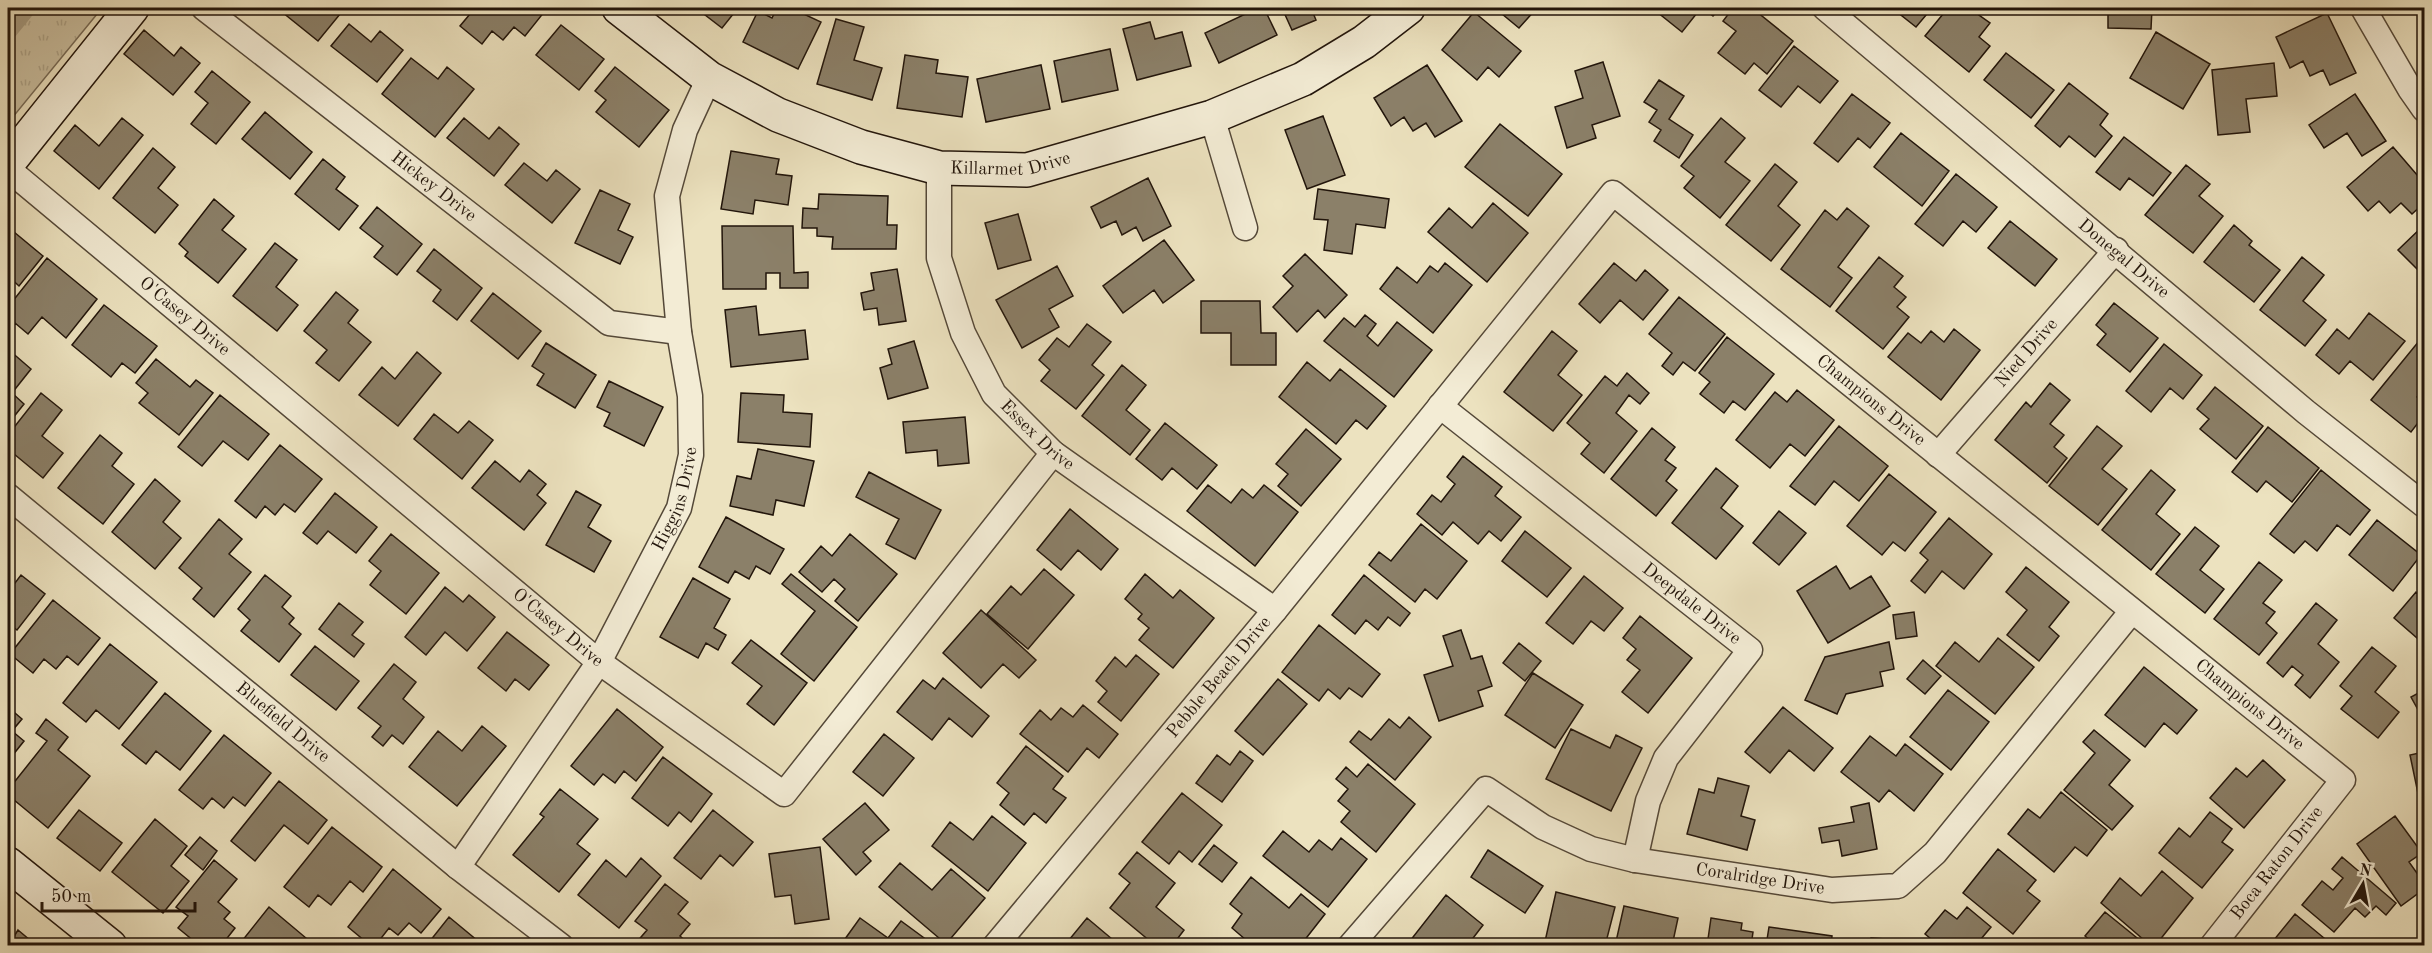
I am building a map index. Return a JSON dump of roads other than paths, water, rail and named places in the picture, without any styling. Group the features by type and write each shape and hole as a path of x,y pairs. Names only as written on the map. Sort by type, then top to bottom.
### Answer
{"street":[{"path":"8,163 132,8"},
{"name":"Hickey Drive","path":"204,8 609,323 679,332"},
{"name":"Killarmet Drive","path":"619,8 709,78 778,115 861,147 939,168 1027,170 1212,117 1303,79 1364,42 1408,8"},
{"name":"Donegal Drive","path":"1825,8 2116,250 2306,412 2424,505"},
{"path":"2363,8 2424,109"},
{"name":"Higgins Drive","path":"458,867 599,662 679,508 691,455 690,396 679,332 667,196 686,130 709,78"},
{"path":"1212,117 1245,228"},
{"name":"Essex Drive","path":"939,168 939,258 963,333 994,394 1053,453 1275,610"},
{"name":"O'Casey Drive","path":"8,169 599,662 784,794 1053,453"},
{"name":"Champions Drive","path":"1440,406 1613,193 2343,780"},
{"name":"Nied Drive","path":"1938,455 2116,250"},
{"name":"Pebble Beach Drive","path":"995,945 1275,610 1440,406"},
{"name":"Deepdale Drive","path":"1440,406 1750,650 1666,758 1648,801 1635,860"},
{"name":"Bluefield Drive","path":"8,496 458,867 561,945"},
{"name":"Coralridge Drive","path":"1350,945 1486,789 1543,827 1591,849 1635,860 1832,890 1898,886 1935,853 2132,611"},
{"name":"Boca Raton Drive","path":"2212,945 2343,780"},
{"path":"8,864 110,945"}],"waterway":[{"path":"8,29 25,8"}]}
